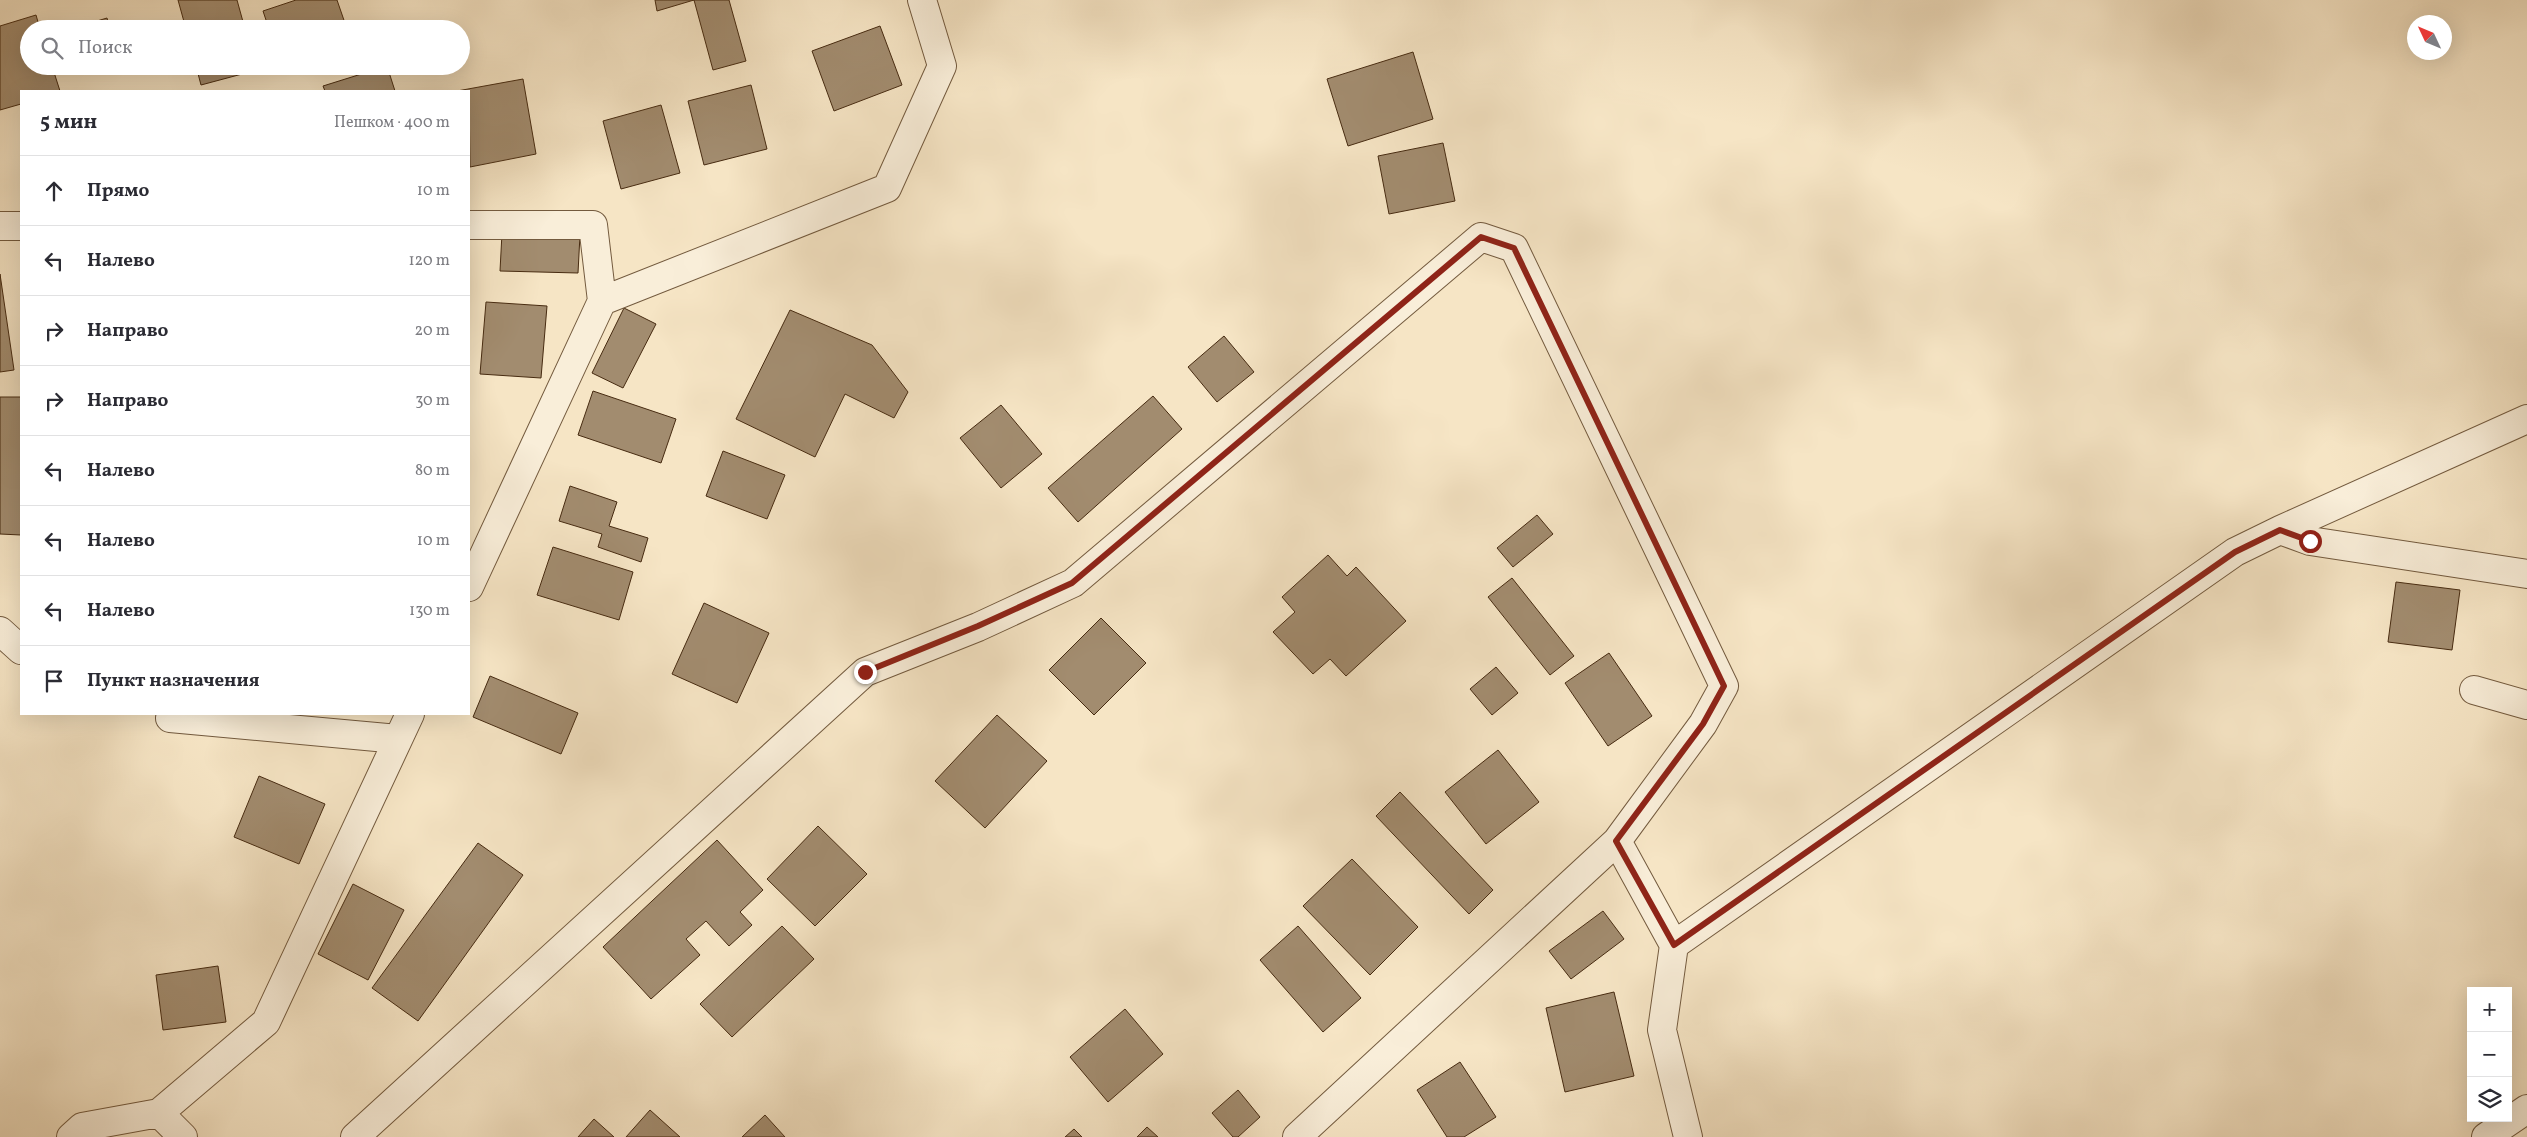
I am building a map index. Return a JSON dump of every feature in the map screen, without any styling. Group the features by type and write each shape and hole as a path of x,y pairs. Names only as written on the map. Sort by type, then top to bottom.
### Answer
{"street":[{"path":"602,301 887,188 942,66 922,0"},
{"path":"470,225 594,225 602,301 470,585"},
{"path":"0,226 20,226"},
{"path":"355,1137 865,672 978,626 1072,583 1481,237 1514,248 1724,686 1703,724 1616,841 1297,1137"},
{"path":"1674,945 2235,552 2527,419"},
{"path":"2280,530 2310,541 2527,574"},
{"path":"0,631 20,649"},
{"path":"2474,690 2527,706"},
{"path":"71,1137 82,1127 159,1113 266,1022 410,715"},
{"path":"170,718 398,739"},
{"path":"1616,841 1674,945 1662,1030 1688,1137"},
{"path":"2486,1137 2527,1109"},
{"path":"159,1113 182,1137"}],"building":[{"path":"178,0 237,0 243,20 184,20"},
{"path":"296,0 337,0 344,20 266,20 263,11"},
{"path":"655,0 694,0 657,11"},
{"path":"694,0 729,0 746,61 713,70"},
{"path":"36,15 37,20 20,20 20,75 55,75 60,90 20,90 20,104 0,110 0,26"},
{"path":"880,26 902,85 834,111 812,51"},
{"path":"1413,52 1433,119 1348,146 1327,79"},
{"path":"198,75 238,75 201,85"},
{"path":"358,75 390,75 395,90 325,90 323,86"},
{"path":"523,79 536,154 470,167 470,90 462,90"},
{"path":"751,85 767,149 704,165 688,101"},
{"path":"661,105 680,173 621,189 603,121"},
{"path":"1443,143 1455,201 1389,214 1378,156"},
{"path":"502,233 580,235 578,273 500,271"},
{"path":"0,274 14,370 0,372"},
{"path":"486,302 547,306 541,378 480,374"},
{"path":"624,308 656,324 623,388 592,373"},
{"path":"790,310 872,345 908,392 894,418 845,394 815,457 736,419"},
{"path":"1224,336 1254,372 1217,402 1188,367"},
{"path":"593,391 676,419 661,463 578,435"},
{"path":"1153,396 1182,429 1078,522 1048,488"},
{"path":"0,397 20,397 20,535 0,534"},
{"path":"1001,405 1042,454 1001,488 960,438"},
{"path":"723,451 785,475 767,519 706,496"},
{"path":"570,486 617,502 609,526 648,538 641,562 598,547 602,534 559,521"},
{"path":"1537,515 1553,534 1513,567 1497,548"},
{"path":"553,547 633,572 619,620 537,595"},
{"path":"1328,555 1347,576 1356,567 1406,621 1346,676 1330,659 1313,674 1273,632 1295,612 1282,597"},
{"path":"1512,578 1574,656 1550,675 1488,597"},
{"path":"2396,582 2460,590 2452,650 2388,642"},
{"path":"704,603 769,633 737,703 672,674"},
{"path":"1101,618 1146,663 1094,715 1049,670"},
{"path":"1609,653 1652,716 1608,746 1565,683"},
{"path":"1496,667 1518,693 1492,715 1470,689"},
{"path":"490,676 578,713 561,754 473,717"},
{"path":"997,715 1047,761 985,828 935,781"},
{"path":"1498,750 1539,802 1486,844 1445,792"},
{"path":"259,776 325,804 299,864 234,837"},
{"path":"1400,792 1493,890 1469,914 1376,816"},
{"path":"818,826 867,874 815,926 767,879"},
{"path":"717,840 763,890 740,912 752,925 729,946 706,921 686,939 700,955 651,999 603,947"},
{"path":"478,843 523,875 418,1021 372,988"},
{"path":"1352,859 1418,927 1370,975 1303,906"},
{"path":"353,884 404,910 368,980 318,954"},
{"path":"1603,911 1624,939 1571,979 1549,951"},
{"path":"782,926 814,959 732,1037 700,1004"},
{"path":"1298,926 1361,998 1323,1032 1260,960"},
{"path":"218,966 226,1022 163,1030 156,975"},
{"path":"1614,992 1634,1076 1565,1092 1546,1008"},
{"path":"1125,1009 1163,1054 1108,1102 1070,1057"},
{"path":"1460,1062 1496,1117 1464,1137 1447,1137 1417,1090"},
{"path":"1238,1090 1260,1117 1238,1137 1233,1137 1212,1113"},
{"path":"650,1110 680,1137 626,1137"},
{"path":"765,1115 785,1137 742,1137"},
{"path":"594,1119 614,1137 578,1137"},
{"path":"1147,1127 1158,1137 1137,1137"},
{"path":"1074,1129 1082,1137 1065,1137"}],"route":[{"path":"865,672 978,626 1072,583 1481,237 1514,248 1724,686 1703,724 1616,841 1674,945 2235,552 2280,530 2310,541"}]}
